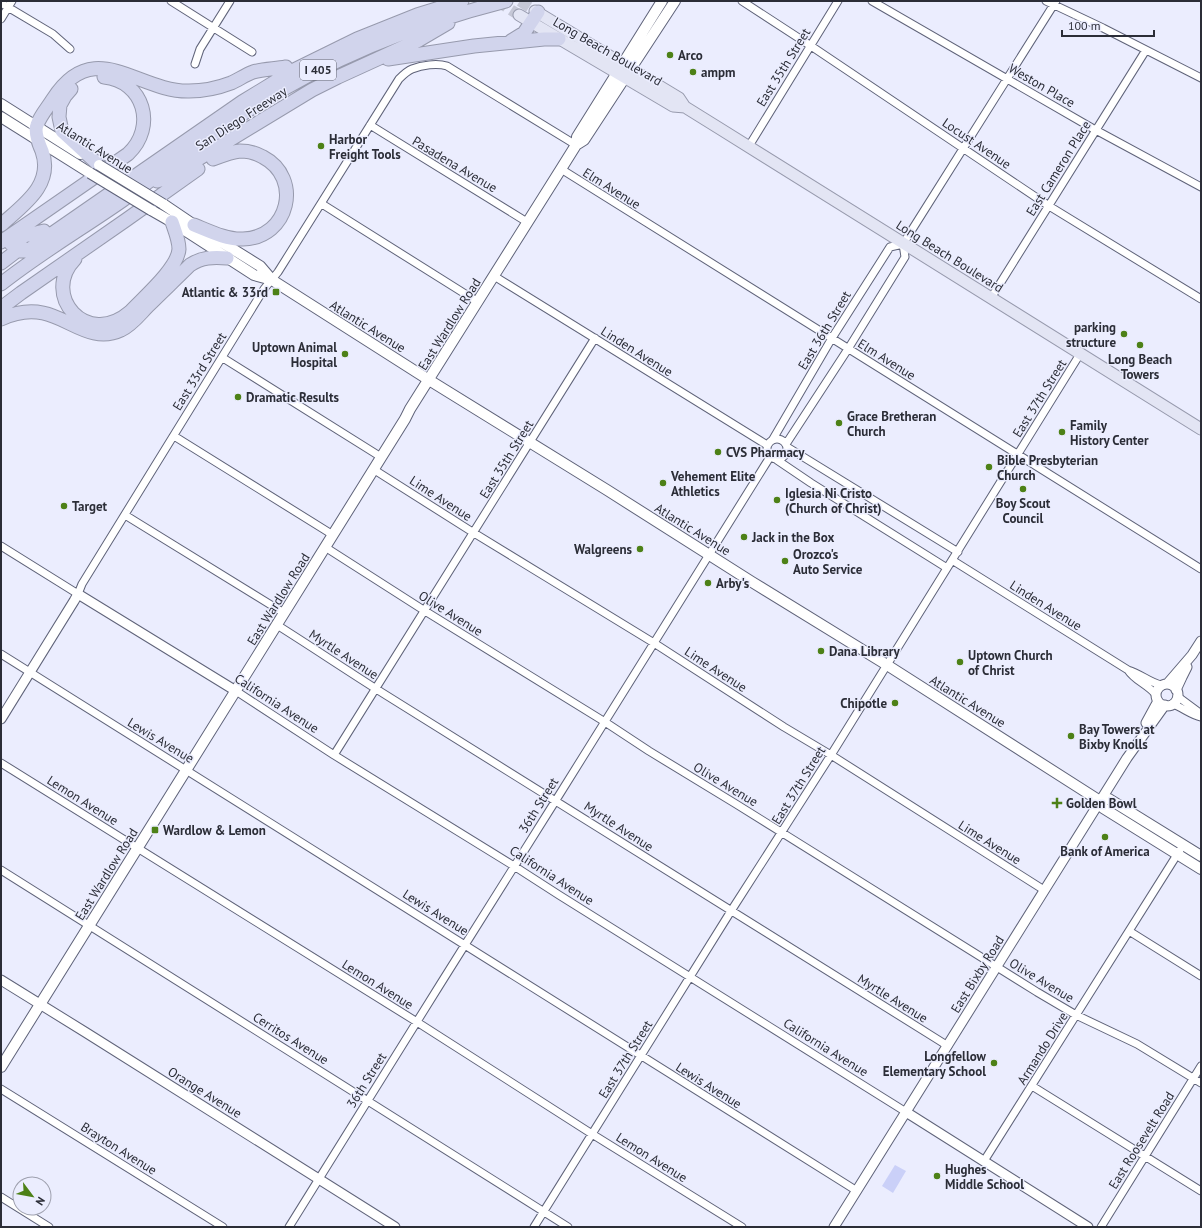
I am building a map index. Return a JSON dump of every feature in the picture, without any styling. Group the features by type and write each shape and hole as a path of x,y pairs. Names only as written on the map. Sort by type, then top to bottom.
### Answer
{"highway":[{"name":"San Diego Freeway","path":"1,263 44,231 218,110 286,67 330,44 358,32 402,14 441,1"},
{"path":"146,184 167,178 312,90 419,40 466,8 480,1"},
{"name":"San Diego Freeway","path":"1,284 146,184 247,111 322,68 393,36 466,8 506,1"},
{"path":"16,251 27,251 242,102 296,69 363,36 417,15 466,8"},
{"path":"506,43 521,35 535,15"},
{"path":"374,61 453,49 544,39 559,39"},
{"path":"1,225 36,192 42,180 44,162 36,126 64,83 77,74 90,69 105,68 158,87 190,92 202,91 230,84 253,72 286,67"},
{"path":"1,242 128,154 138,141 142,132 144,116 142,106 138,97 131,89 113,78 96,77 75,85 65,96 60,105 59,112 62,130 95,169"},
{"path":"1,308 213,159 264,125 287,105"},
{"path":"194,225 232,238 250,238 259,236 272,228 281,217 286,206 287,193 284,181 278,170 270,161 260,155 240,151 213,159"},
{"path":"1,275 165,159 183,156"},
{"path":"101,237 89,249 77,257 69,266 66,271 63,292 67,304 78,317 90,323 102,325 114,323 124,318 172,267 178,256 179,248 172,222"},
{"path":"1,252 20,237 44,231"},
{"path":"1,319 19,313 42,312 59,318 90,333 111,334 122,330 134,320 190,265 204,258 227,258"}],"main road":[{"name":"East Wardlow Road","path":"624,71 662,1"},
{"name":"East Wardlow Road","path":"1,1067 576,145 577,137 675,1"},
{"name":"Long Beach Boulevard","path":"519,15 535,15 624,71"},
{"name":"Long Beach Boulevard","path":"535,15 559,39 679,98 684,107 1201,429"},
{"name":"Atlantic Avenue","path":"1,104 36,126 151,210 254,275 272,280"},
{"name":"Atlantic Avenue","path":"1,117 38,140 163,204 260,266 272,280 429,380 887,665 1100,801 1104,808 1201,869"},
{"name":"Atlantic Avenue","path":"1100,801 1109,799 1201,856"}],"street":[{"path":"171,1 252,52"},
{"path":"195,64 200,49 230,1"},
{"name":"Locust Avenue","path":"742,1 1049,206 1201,299"},
{"name":"East 35th Street","path":"748,146 838,1"},
{"name":"Weston Place","path":"872,1 1096,130 1201,187"},
{"path":"1046,1 1055,3 1201,78"},
{"path":"1,3 10,4 53,34 70,49"},
{"path":"773,458 783,457 787,451 787,446 905,257 903,244 1006,78 1055,3"},
{"path":"1,19 10,4"},
{"name":"East Cameron Place","path":"991,298 1146,50"},
{"name":"East 33rd Street","path":"1,719 196,399 223,358 260,296 278,272 322,204 399,78 411,69 441,64 448,66 576,145"},
{"name":"Pasadena Avenue","path":"370,125 527,222"},
{"name":"Elm Avenue","path":"560,169 1201,570"},
{"path":"322,204 478,302"},
{"name":"East 36th Street","path":"773,439 832,338 890,247 903,244"},
{"name":"Linden Avenue","path":"494,276 767,445"},
{"name":"East 35th Street","path":"334,755 595,338"},
{"name":"East 37th Street","path":"534,1227 958,552 1080,354"},
{"path":"223,358 381,457"},
{"path":"174,436 333,535"},
{"path":"947,568 773,458 766,452 769,442 773,439 782,440 787,446 958,552"},
{"name":"36th Street","path":"289,1227 709,555 773,458"},
{"name":"Lime Avenue","path":"374,469 474,533 654,643 784,727 831,755 1044,890"},
{"path":"125,515 284,613"},
{"name":"California Avenue","path":"1,546 236,691 334,755 514,866 559,896 1088,1227"},
{"name":"Olive Avenue","path":"325,547 425,611 1037,992 1076,1015 1137,1044 1201,1083"},
{"name":"Linden Avenue","path":"952,560 1128,670"},
{"name":"Myrtle Avenue","path":"277,625 731,912 948,1046"},
{"path":"1163,702 1158,688 1164,685 1192,655 1201,641"},
{"name":"Lewis Avenue","path":"1,654 857,1191"},
{"path":"1163,702 1176,700 1182,677 1192,655"},
{"path":"1128,670 1137,673 1156,684 1173,686 1177,693 1200,713 1201,716"},
{"path":"1128,670 1137,680 1153,691 1163,702 1181,708 1196,716 1201,716"},
{"name":"East Bixby Road","path":"834,1227 1142,736 1145,725 1163,702"},
{"name":"Lemon Avenue","path":"1,763 417,1022 592,1134 742,1227"},
{"name":"Armando Drive","path":"984,1162 1183,845"},
{"name":"Cerritos Avenue","path":"1,870 568,1227"},
{"path":"1129,931 1201,976"},
{"name":"Orange Avenue","path":"1,980 395,1227"},
{"name":"East Roosevelt Road","path":"1100,1227 1201,1066"},
{"path":"1032,1086 1201,1191"},
{"name":"Brayton Avenue","path":"1,1089 223,1227"},
{"path":"1,1197 49,1227"}],"shaded area":[{"path":"895,1165 906,1171 893,1193 882,1186"}],"tunnel":[{"path":"497,1 519,15"},
{"path":"520,1 535,11"}],"place":[{"name":"Arco","path":"670,55"},
{"name":"ampm","path":"693,72"},
{"name":"Harbor Freight Tools","path":"321,146"},
{"name":"Atlantic & 33rd","path":"276,292"},
{"name":"parking structure","path":"1124,334"},
{"name":"Long Beach Towers","path":"1140,345"},
{"name":"Uptown Animal Hospital","path":"345,354"},
{"name":"Dramatic Results","path":"238,397"},
{"name":"Grace Bretheran Church","path":"839,423"},
{"name":"Family History Center","path":"1062,432"},
{"name":"CVS Pharmacy","path":"718,452"},
{"name":"Bible Presbyterian Church","path":"989,467"},
{"name":"Vehement Elite Athletics","path":"663,483"},
{"name":"Boy Scout Council","path":"1023,489"},
{"name":"Iglesia Ni Cristo (Church of Christ)","path":"777,500"},
{"name":"Target","path":"64,506"},
{"name":"Jack in the Box","path":"744,537"},
{"name":"Walgreens","path":"640,549"},
{"name":"Orozco's Auto Service","path":"785,561"},
{"name":"Arby's","path":"708,583"},
{"name":"Dana Library","path":"821,651"},
{"name":"Uptown Church of Christ","path":"960,662"},
{"name":"Chipotle","path":"895,703"},
{"name":"Bay Towers at Bixby Knolls","path":"1071,736"},
{"name":"Golden Bowl","path":"1057,803"},
{"name":"Wardlow & Lemon","path":"155,830"},
{"name":"Bank of America","path":"1105,837"},
{"name":"Longfellow Elementary School","path":"994,1063"},
{"name":"Hughes Middle School","path":"937,1176"}]}
